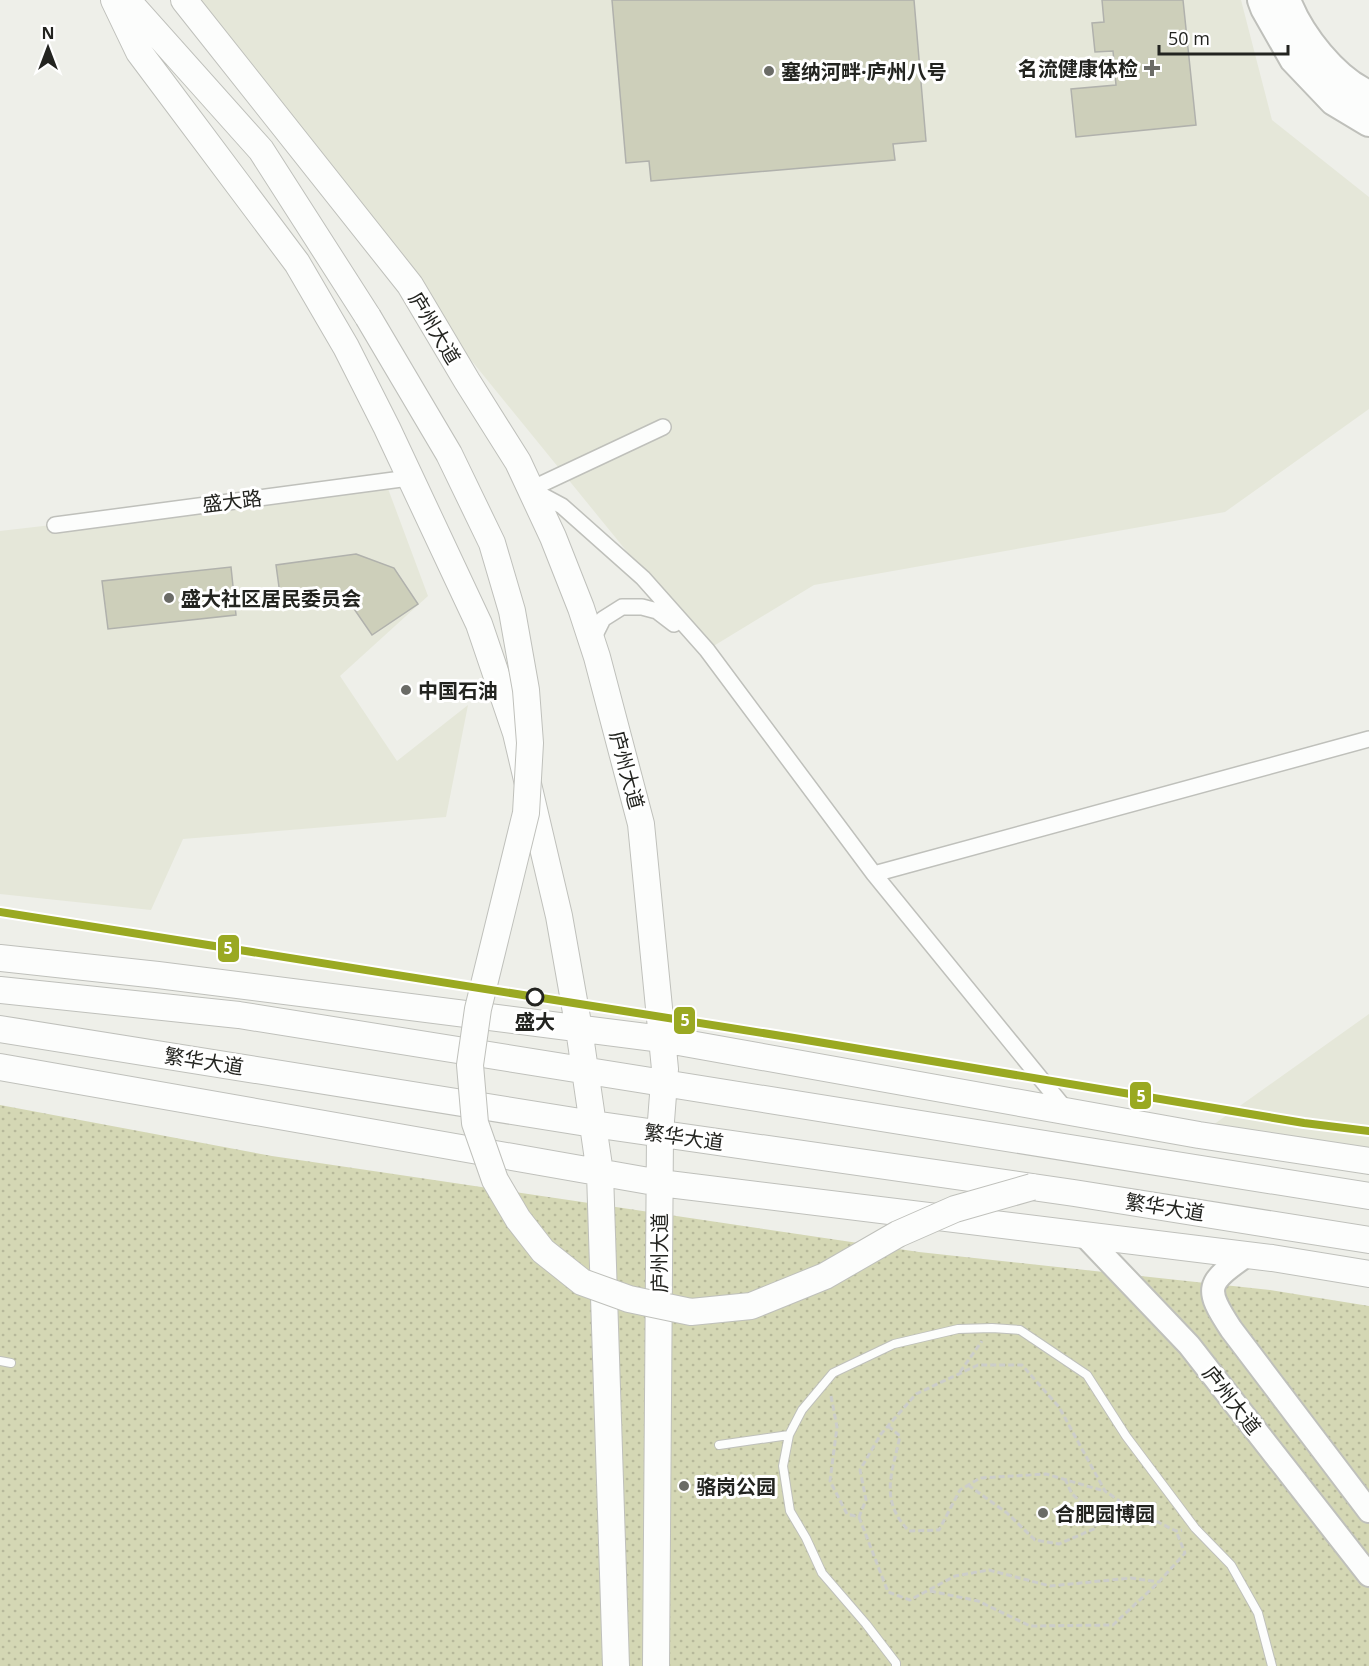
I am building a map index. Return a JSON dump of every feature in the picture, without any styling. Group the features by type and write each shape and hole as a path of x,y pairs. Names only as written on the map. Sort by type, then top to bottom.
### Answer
{"highway":[{"path":"1262,0 1294,59 1334,101 1369,122"},
{"path":"1286,0 1294,20 1325,62 1358,90 1369,95"}],"main road":[{"path":"114,0 139,52 297,264 346,347 387,428 479,624 516,733 559,916 586,1070 600,1173 616,1666"},
{"path":"127,0 261,150 368,317 449,454 492,543 512,610 526,690 530,743 526,813 477,1009 470,1065 475,1123 495,1180 518,1219 543,1251 582,1282 629,1299 691,1312 751,1306 825,1276 898,1234 946,1214 1032,1187"},
{"name":"庐州大道","path":"184,0 410,285 466,381 518,462 553,537 592,641 641,824 665,1069 660,1134 656,1666"},
{"path":"0,958 662,1039 1199,1135 1369,1161"},
{"path":"0,990 238,1015 1369,1196"},
{"name":"繁华大道","path":"0,1029 593,1124 1032,1187 1369,1240"},
{"path":"0,1067 660,1183 1247,1255 1369,1274"}],"street":[{"path":"531,489 663,427"},
{"name":"盛大路","path":"55,525 409,478"},
{"path":"531,489 562,506 643,578 707,650 874,873 1067,1111"},
{"path":"592,641 603,619 622,607 642,607 657,611 707,650"},
{"path":"874,873 1369,738"},
{"name":"庐州大道","path":"1084,1235 1189,1345 1369,1575"},
{"name":"庐州大道","path":"1247,1255 1229,1268 1216,1282 1212,1292 1215,1304 1231,1329 1369,1511"}],"lane":[{"path":"896,1666 866,1624 822,1573 790,1511 783,1466 789,1436 802,1410 833,1373 894,1344 958,1329 992,1328 1020,1330 1088,1375 1126,1436 1195,1528 1231,1565 1258,1613 1272,1666"},
{"path":"0,1361 11,1363"},
{"path":"719,1445 789,1436"}],"path":[{"path":"959,1374 992,1328"},
{"path":"1105,1491 1059,1407 1022,1365 978,1365 916,1394 881,1434 860,1470 866,1500 859,1517 888,1592 910,1600 955,1576 989,1570 1050,1586 1131,1578 1159,1582"},
{"path":"828,1379 837,1427 830,1481 847,1514 859,1517"},
{"path":"888,1426 900,1436 889,1490 898,1520 909,1531 939,1530 960,1490 980,1478 1046,1474 1105,1491 1130,1508 1176,1531 1195,1528"},
{"path":"968,1485 1007,1513 1035,1540 1059,1545 1096,1528 1095,1514 1072,1494 1065,1479"},
{"path":"929,1590 978,1601 1030,1626 1113,1625 1159,1582 1185,1553 1176,1531"}],"shaded area":[{"path":"184,0 1241,0 1272,120 1369,197 1369,409 1225,512 814,585 707,650 410,285"},
{"path":"387,486 428,596 340,676 397,761 468,705 446,817 183,839 151,910 0,894 0,531"},
{"path":"1369,1014 1369,1161 1199,1135"}],"green space":[{"name":"骆岗公园","path":"0,1105 272,1156 919,1252 1270,1290 1369,1306 1369,1666 0,1666"}],"building":[{"name":"塞纳河畔·庐州八号","path":"612,0 914,0 926,141 893,144 895,160 651,181 649,161 626,163"},
{"name":"名流健康体检","path":"1102,0 1183,0 1196,125 1076,137 1071,89 1116,85 1113,51 1095,52 1092,23 1104,22"},
{"path":"356,554 394,568 418,604 372,635 348,600 282,609 276,565"},
{"name":"盛大社区居民委员会","path":"231,567 236,615 108,629 102,581"}],"transit line":[{"name":"5","path":"0,912 794,1038 1304,1123 1369,1131"}],"place":[{"name":"名流健康体检","path":"1152,68"},
{"name":"塞纳河畔·庐州八号","path":"769,71"},
{"name":"盛大社区居民委员会","path":"169,598"},
{"name":"中国石油","path":"406,690"},
{"name":"盛大","path":"535,997"},
{"name":"骆岗公园","path":"684,1486"},
{"name":"合肥园博园","path":"1043,1513"}]}
